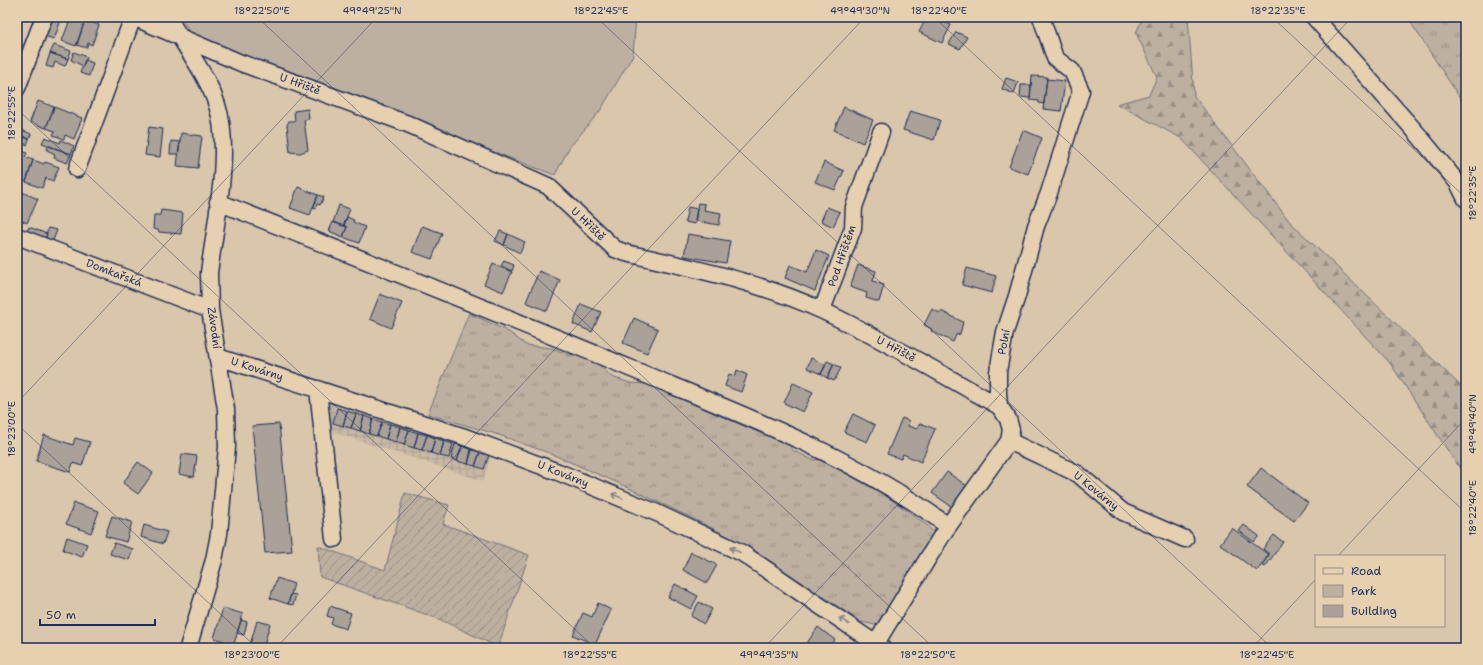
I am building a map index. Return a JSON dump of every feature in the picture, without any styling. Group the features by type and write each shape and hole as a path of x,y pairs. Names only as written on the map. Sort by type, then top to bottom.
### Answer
{"street":[{"path":"17,88 44,17"},
{"path":"77,169 133,17"},
{"name":"U Hřiště","path":"133,17 241,63 408,124 548,186 615,249 626,253 739,279 822,310 923,363 999,406"},
{"name":"Závodní","path":"168,17 214,96 220,117 224,146 209,272 210,310 228,428 219,534 214,560 188,648"},
{"name":"Polní","path":"1009,441 1011,430 1008,419 999,406 998,372 1005,332 1017,296 1036,226 1049,193 1081,91 1072,72 1054,58 1041,17"},
{"path":"1314,17 1420,137 1458,183 1466,199"},
{"name":"Pod Hřištěm","path":"822,310 853,228 854,207 881,132"},
{"path":"218,202 552,336 745,416 872,476 924,508 948,526"},
{"name":"Domkařská","path":"17,236 210,310"},
{"name":"U Kovárny","path":"218,356 462,436 657,512 742,553 877,646"},
{"path":"318,388 334,539"},
{"path":"877,646 948,526 1009,441"},
{"name":"U Kovárny","path":"1009,441 1078,474 1122,512 1185,539"}],"shaded area":[{"path":"330,399 493,449 483,481 330,431"}],"green space":[{"path":"181,17 636,17 633,55 600,111 569,148 555,175 193,39"},
{"path":"1143,17 1188,17 1194,96 1290,222 1466,391 1466,473 1456,463 1390,363 1181,138 1117,104 1149,95 1157,77 1136,33"},
{"path":"1408,17 1466,17 1466,107 1413,26"},
{"path":"469,313 509,332 526,345 551,348 568,354 581,356 597,363 612,377 630,383 647,384 790,446 792,450 813,460 823,461 837,466 888,497 927,525 934,533 880,622 875,625 861,622 745,545 694,519 616,482 549,453 496,434 428,414"},
{"path":"405,493 449,505 443,524 529,555 498,647 439,619 320,577 318,546 385,570"}],"building":[{"path":"51,17 62,17 54,39 44,36"},
{"path":"71,17 85,20 76,46 62,41"},
{"path":"927,17 934,17 951,25 942,43 919,32"},
{"path":"85,20 99,25 92,45 88,43 87,47 83,47 77,45"},
{"path":"956,32 967,37 960,49 949,44"},
{"path":"54,45 71,51 68,59 50,53"},
{"path":"74,52 87,57 83,66 71,60"},
{"path":"50,53 68,59 65,66 55,62 53,68 46,66"},
{"path":"85,60 93,63 89,76 80,73"},
{"path":"1032,76 1047,77 1044,104 1039,103 1039,101 1030,100"},
{"path":"1006,78 1018,82 1014,94 1002,89"},
{"path":"1047,79 1065,81 1061,111 1043,109"},
{"path":"1021,85 1031,85 1030,98 1020,97"},
{"path":"38,101 54,107 46,128 30,122"},
{"path":"54,107 82,118 74,139 65,135 64,139 53,135 55,131 46,128"},
{"path":"844,107 873,120 863,143 834,130"},
{"path":"308,109 309,119 304,120 308,150 300,153 290,152 287,125 289,121 295,121 294,111"},
{"path":"910,111 940,120 934,140 903,130"},
{"path":"149,127 163,129 160,157 145,155"},
{"path":"17,128 31,134 29,139 17,134"},
{"path":"1023,130 1042,138 1028,174 1009,167"},
{"path":"181,133 202,136 198,168 177,166"},
{"path":"17,134 29,139 27,145 17,140"},
{"path":"45,137 60,143 61,140 74,146 71,154 42,143"},
{"path":"171,141 180,142 178,154 170,154"},
{"path":"48,146 71,154 67,163 54,158 55,154 47,150"},
{"path":"20,150 27,153 25,157 33,160 26,182 17,178 17,156"},
{"path":"33,160 59,167 53,181 46,178 42,188 26,182"},
{"path":"824,162 844,171 835,190 815,182"},
{"path":"298,187 318,195 310,215 290,208"},
{"path":"22,192 38,199 27,223 20,220 22,216 17,214 17,205"},
{"path":"318,195 324,197 320,205 317,204 315,209 313,208"},
{"path":"698,203 705,204 704,210 721,213 719,225 695,221"},
{"path":"339,205 350,209 343,226 333,222"},
{"path":"688,207 697,209 695,224 685,222"},
{"path":"827,207 840,212 833,227 821,221"},
{"path":"161,210 183,213 181,234 159,232 158,230 153,229 154,215 160,215"},
{"path":"347,217 354,220 353,222 365,227 359,243 343,237 347,227 344,226"},
{"path":"333,222 347,227 343,237 329,231"},
{"path":"422,226 442,233 432,259 412,252"},
{"path":"29,227 47,234 45,241 26,234"},
{"path":"48,228 57,230 52,243 45,241"},
{"path":"500,231 508,234 504,245 495,241"},
{"path":"508,234 525,242 520,253 504,245"},
{"path":"688,234 730,241 726,263 684,256"},
{"path":"816,250 829,256 815,291 785,278 790,265 807,272"},
{"path":"504,261 514,265 512,271 501,266"},
{"path":"493,264 512,272 503,292 484,284"},
{"path":"858,265 876,271 873,281 884,285 879,302 866,298 867,293 850,287"},
{"path":"967,268 996,276 992,293 962,285"},
{"path":"539,271 560,280 547,311 526,302"},
{"path":"380,294 402,303 391,328 370,319"},
{"path":"581,304 601,312 592,332 573,324"},
{"path":"932,309 940,313 941,311 963,322 960,334 956,335 953,342 931,331 932,329 924,325"},
{"path":"634,318 658,329 647,353 623,343"},
{"path":"811,358 826,365 821,374 807,368"},
{"path":"827,361 834,364 827,378 821,374"},
{"path":"834,364 841,368 834,381 827,378"},
{"path":"737,370 747,375 741,392 725,386 729,374 735,376"},
{"path":"793,383 813,392 803,412 784,403"},
{"path":"337,408 347,411 343,426 333,423"},
{"path":"347,411 356,414 351,428 343,426"},
{"path":"356,414 364,416 360,431 351,428"},
{"path":"853,414 875,425 867,442 844,432"},
{"path":"364,416 373,419 369,434 360,431"},
{"path":"902,418 909,421 908,426 917,429 920,423 935,429 921,462 903,454 901,459 887,454"},
{"path":"373,419 382,422 377,436 369,434"},
{"path":"382,422 390,424 386,439 377,436"},
{"path":"279,424 292,551 265,553 252,426"},
{"path":"390,424 400,427 396,442 386,439"},
{"path":"400,427 409,430 404,445 396,442"},
{"path":"409,430 418,433 414,448 404,445"},
{"path":"418,433 427,435 422,450 414,448"},
{"path":"44,435 73,445 75,438 90,442 82,466 73,463 70,472 36,461"},
{"path":"427,435 435,438 431,453 422,450"},
{"path":"435,438 444,441 440,456 431,453"},
{"path":"444,441 453,444 449,458 440,456"},
{"path":"455,444 462,446 457,461 451,459"},
{"path":"462,446 471,449 468,464 457,461"},
{"path":"472,450 480,452 475,466 468,464"},
{"path":"480,452 489,455 484,469 475,466"},
{"path":"182,454 197,456 194,477 179,474"},
{"path":"138,462 153,473 138,494 123,483"},
{"path":"1261,468 1308,503 1294,521 1247,487"},
{"path":"947,472 967,486 952,507 932,493"},
{"path":"74,503 99,511 91,533 66,524"},
{"path":"112,516 132,522 126,542 105,536"},
{"path":"144,525 167,532 163,544 141,537"},
{"path":"1244,525 1259,536 1254,542 1239,531"},
{"path":"1232,528 1269,555 1257,571 1220,544"},
{"path":"1274,535 1283,542 1265,567 1262,565 1269,554 1263,549"},
{"path":"67,537 87,544 82,557 63,550"},
{"path":"114,543 133,549 129,560 110,554"},
{"path":"691,552 717,565 707,583 683,570"},
{"path":"277,578 294,584 288,604 270,598"},
{"path":"675,584 698,596 691,609 668,597"},
{"path":"291,594 296,595 293,605 288,604"},
{"path":"699,602 712,609 704,624 691,616"},
{"path":"598,603 611,610 595,645 573,635 583,613 592,617"},
{"path":"330,606 351,613 346,629 331,624 333,618 327,616"},
{"path":"223,608 243,614 234,644 214,638"},
{"path":"241,620 247,622 244,635 237,633"},
{"path":"257,621 270,624 263,648 249,648"},
{"path":"818,627 835,640 831,645 834,648 815,648 807,643"}]}
